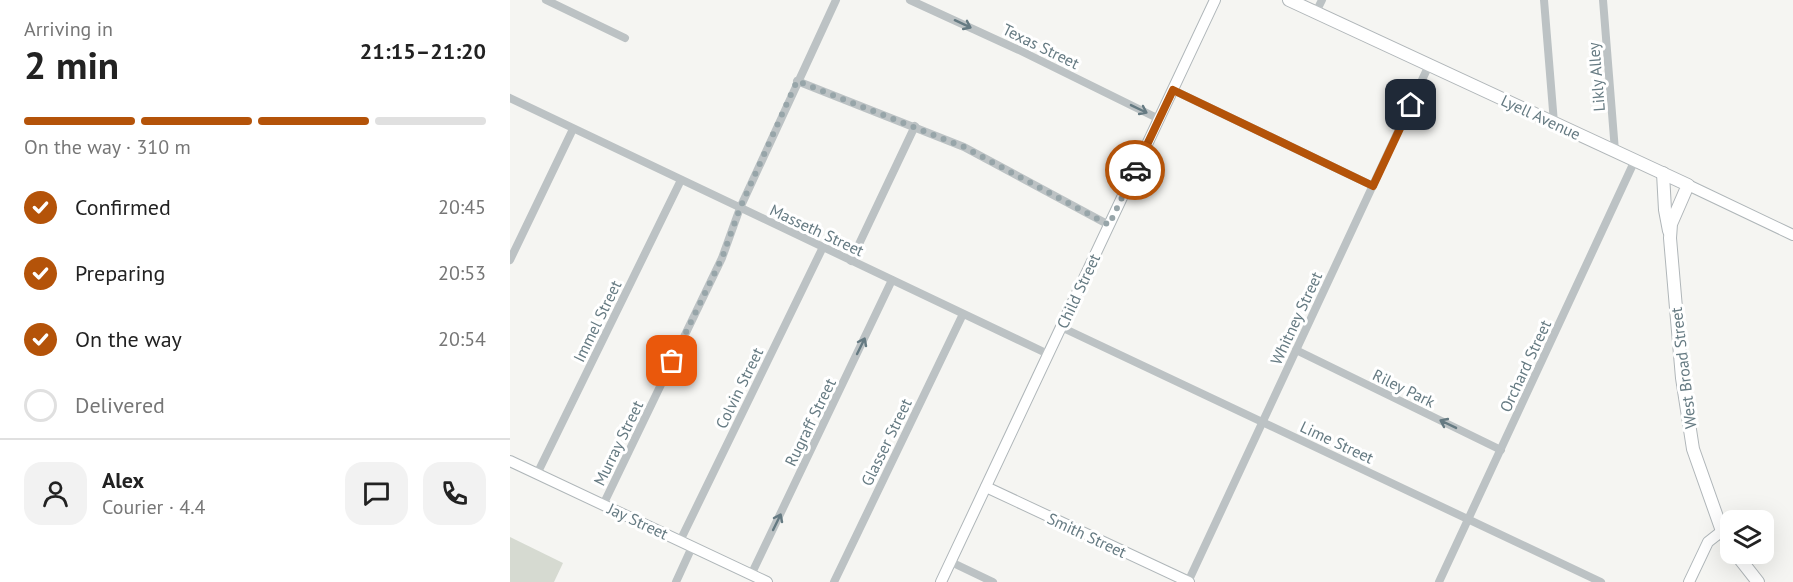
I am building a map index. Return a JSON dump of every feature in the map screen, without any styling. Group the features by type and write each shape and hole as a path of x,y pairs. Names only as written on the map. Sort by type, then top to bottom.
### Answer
{"main road":[{"name":"Lyell Avenue","path":"1289,0 1688,185"},
{"path":"1662,173 1670,238"},
{"name":"West Broad Street","path":"1688,185 1671,224 1670,238 1681,376 1694,449 1720,525"},
{"path":"1744,564 1758,582"}],"street":[{"path":"546,0 625,38"},
{"name":"Murray Street","path":"603,505 722,258 740,208 836,0"},
{"name":"Texas Street","path":"910,0 1159,118"},
{"name":"Child Street","path":"941,582 1215,0"},
{"path":"1316,12 1322,0"},
{"path":"1544,0 1554,123"},
{"name":"Likly Alley","path":"1603,0 1615,151"},
{"name":"Whitney Street","path":"1188,582 1429,65"},
{"path":"797,81 964,147 1109,225"},
{"path":"1173,90 1373,186"},
{"name":"Masseth Street","path":"510,99 1048,354"},
{"path":"851,261 915,126"},
{"path":"510,260 573,129"},
{"name":"Orchard Street","path":"1439,582 1635,160"},
{"name":"Immel Street","path":"537,474 681,180"},
{"name":"Lyell Avenue","path":"1688,185 1793,235"},
{"name":"Colvin Street","path":"680,541 823,247"},
{"name":"Rugraff Street","path":"752,575 892,280"},
{"name":"Glasser Street","path":"834,582 963,314"},
{"name":"Lime Street","path":"1061,327 1601,582"},
{"name":"Riley Park","path":"1296,350 1501,450"},
{"name":"Jay Street","path":"510,461 767,582"},
{"name":"Smith Street","path":"986,487 1188,582"},
{"path":"1689,582 1708,542 1720,533"},
{"path":"676,582 692,547"},
{"path":"951,562 993,582"}],"shaded area":[{"path":"510,537 563,563 554,582 510,582"}],"way so far":[{"path":"672,361 722,258 740,208 797,81 964,147 1109,225 1135,170"}],"route":[{"path":"1135,170 1173,90 1373,186 1411,105"}]}
